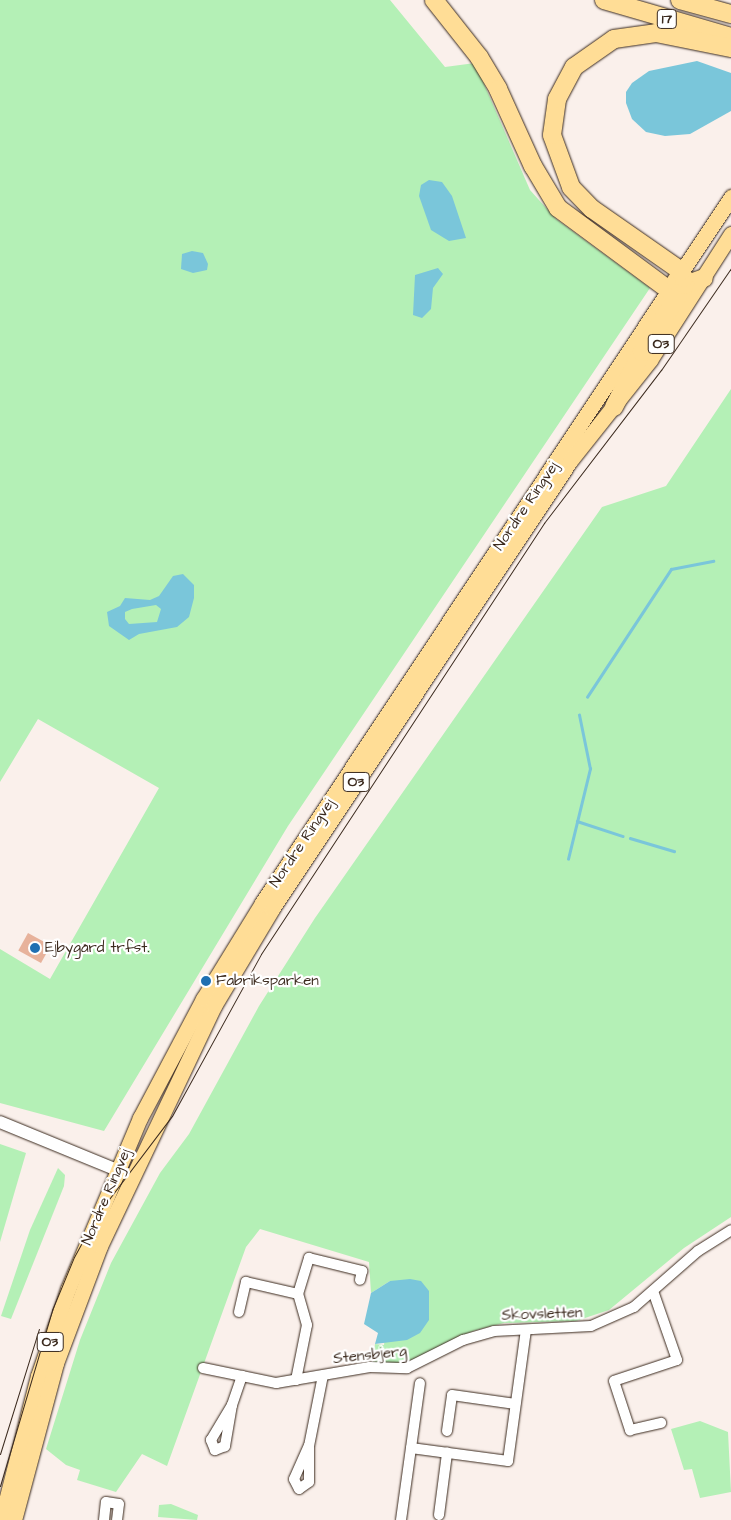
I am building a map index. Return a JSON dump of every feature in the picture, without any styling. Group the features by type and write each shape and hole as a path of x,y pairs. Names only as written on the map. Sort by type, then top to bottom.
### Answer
{"highway":[{"path":"434,0 464,36 493,81 541,181 586,221 678,282 704,278"},
{"name":"17","path":"604,0 731,37"},
{"name":"17","path":"680,0 731,14"},
{"path":"724,0 731,3"},
{"path":"678,282 592,209 571,188 555,154 553,116 564,82 574,67 614,39 656,33 731,48"},
{"path":"614,407 678,282"}],"main road":[{"name":"Nordre Ringvej","path":"1,1520 38,1376 116,1169 202,999 262,903 678,282 731,197"},
{"name":"Nordre Ringvej","path":"14,1520 56,1363 100,1246 184,1063 244,954 570,461 614,407 704,278 731,234"}],"street":[{"path":"0,1122 132,1176"},
{"name":"Skovsletten","path":"420,1364 478,1335 526,1330 566,1330 606,1322 653,1290 698,1251 731,1230"},
{"path":"296,1380 307,1325 298,1294 308,1258 362,1271 360,1280"},
{"path":"239,1312 246,1282 298,1294"},
{"path":"653,1290 677,1360 614,1381 630,1430 661,1423"},
{"path":"411,1448 508,1461 526,1330"},
{"name":"Stensbjerg","path":"203,1368 276,1383 370,1367 396,1369 420,1364"},
{"name":"Stensbjerg","path":"309,1446 323,1375"},
{"path":"232,1405 242,1376"},
{"path":"402,1520 420,1383"},
{"path":"447,1431 452,1395 515,1404"},
{"path":"439,1515 447,1453"},
{"path":"104,1520 106,1502 119,1504 117,1520"}],"green space":[{"path":"0,0 390,0 445,67 475,63 530,190 556,219 650,288 288,826 104,1131 0,1103 0,949 50,979 159,788 38,719 0,782"},
{"path":"731,389 731,1217 684,1248 609,1310 576,1321 504,1323 473,1331 423,1358 391,1364 373,1362 375,1344 384,1345 390,1281 371,1293 369,1262 260,1229 246,1247 167,1466 142,1454 116,1492 77,1480 80,1470 66,1465 46,1449 80,1340 111,1263 160,1173 189,1134 259,1006 315,918 602,507 666,486"},
{"path":"0,1144 26,1153 0,1242"},
{"path":"58,1168 65,1175 64,1186 11,1319 1,1316 30,1230"},
{"path":"700,1421 728,1432 731,1492 700,1498 692,1469 684,1470 671,1429"},
{"path":"171,1504 198,1515 197,1520 158,1517 159,1505"}],"water":[{"path":"697,61 731,73 731,111 690,134 665,136 646,132 632,119 626,103 626,92 632,83 649,71"},
{"path":"429,180 442,182 452,196 466,238 449,241 431,230 419,196 421,185"},
{"path":"192,251 203,253 208,264 207,270 193,273 181,269 182,254"},
{"path":"438,268 443,274 433,288 431,309 422,318 413,315 415,275"},
{"path":"183,574 194,585 194,598 189,617 177,627 139,634 129,640 109,626 107,612 120,606 125,598 150,600 159,596 173,576","holes":["156,605 161,609 157,622 129,624 125,619 125,612 132,609"]},
{"path":"410,1279 421,1281 429,1291 429,1320 420,1333 407,1340 375,1344 378,1333 364,1324 371,1293 390,1281"}],"building":[{"name":"Ejbygård trfst.","path":"28,933 51,946 41,963 18,950"}],"waterway":[{"path":"587,697 671,569 713,561"},
{"path":"568,859 590,769 579,715"},
{"path":"577,821 623,836"},
{"path":"630,838 674,851"}],"tram line":[{"path":"0,1486 52,1310 74,1257 97,1215 172,1116 261,954 544,523 661,370 731,268"},
{"path":"0,1454 39,1329"}],"place":[{"name":"Ejbygård trfst.","path":"35,948"},
{"name":"Fabriksparken","path":"206,981"}]}
